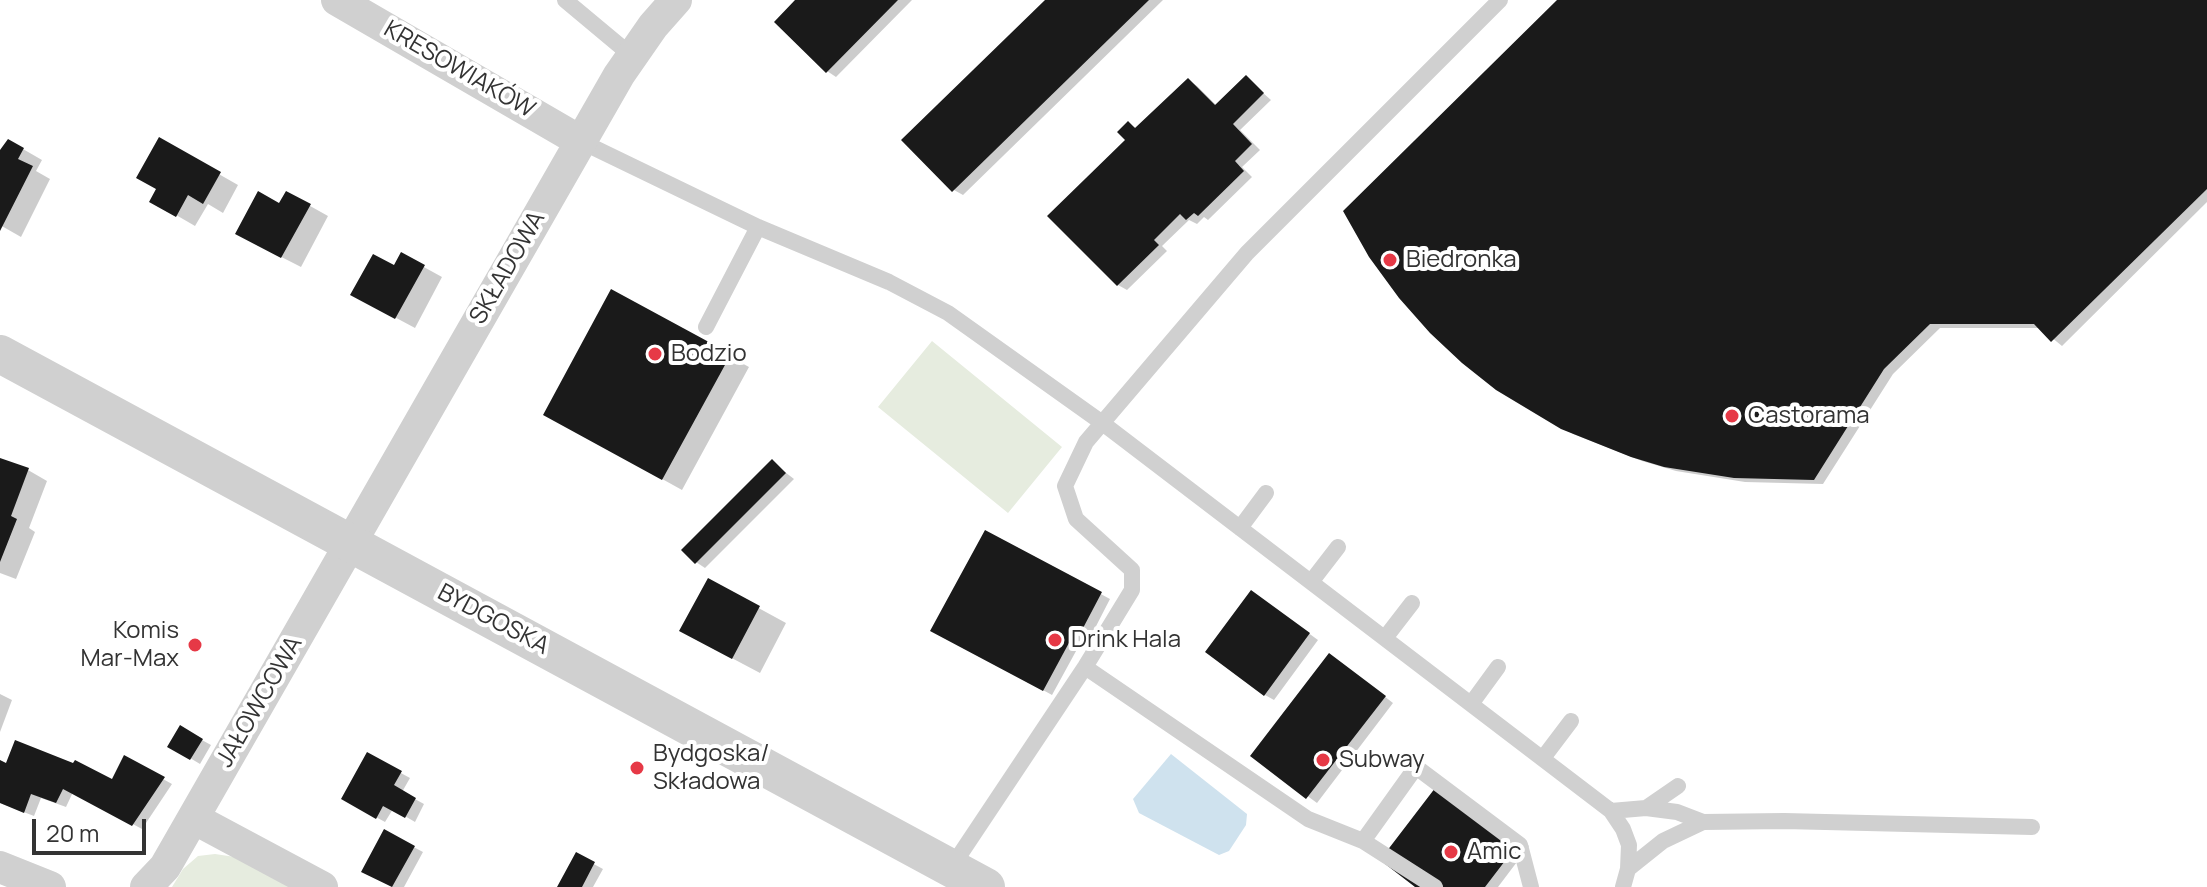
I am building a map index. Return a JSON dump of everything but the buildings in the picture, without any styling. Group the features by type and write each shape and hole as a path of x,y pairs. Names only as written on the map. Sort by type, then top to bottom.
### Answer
{"street":[{"name":"KRESOWIAKÓW","path":"337,0 580,141"},
{"name":"SKŁADOWA","path":"350,543 580,141 632,56 676,0"},
{"name":"BYDGOSKA","path":"0,354 986,887"},
{"name":"JAŁOWCOWA","path":"146,887 165,867 350,543"},
{"path":"193,818 322,887"},
{"path":"0,867 50,887"}],"lane":[{"path":"565,0 632,56"},
{"path":"951,868 1085,667 1132,590 1132,570 1076,519 1065,486 1086,442 1247,253 1500,0"},
{"path":"580,141 758,227 889,282 948,313 1101,422 1611,811 1626,838 1628,869 1623,887"},
{"path":"706,327 758,227"},
{"path":"1240,528 1266,493"},
{"path":"1311,582 1338,547"},
{"path":"1385,638 1412,603"},
{"path":"1085,667 1308,819 1363,841 1435,887"},
{"path":"1471,704 1498,667"},
{"path":"1543,758 1571,721"},
{"path":"1363,841 1416,767 1520,845 1531,887"},
{"path":"1646,808 1678,786"},
{"path":"1611,811 1646,808 1677,812 1703,822 2032,827"},
{"path":"1628,869 1663,841 1703,822"}],"shaded area":[{"path":"932,341 1062,447 1008,513 878,407"},
{"path":"215,854 235,857 290,887 172,887 183,869 198,856"}],"water":[{"path":"1171,754 1247,814 1246,825 1229,851 1219,855 1139,813 1133,799"}],"place":[{"name":"Biedronka","path":"1390,260"},
{"name":"Bodzio","path":"655,354"},
{"name":"Castorama","path":"1732,416"},
{"name":"Drink Hala","path":"1055,640"},
{"name":"Komis Mar-Max","path":"195,645"},
{"name":"Subway","path":"1323,760"},
{"name":"Bydgoska/ Składowa","path":"637,768"},
{"name":"Amic","path":"1451,852"}]}
